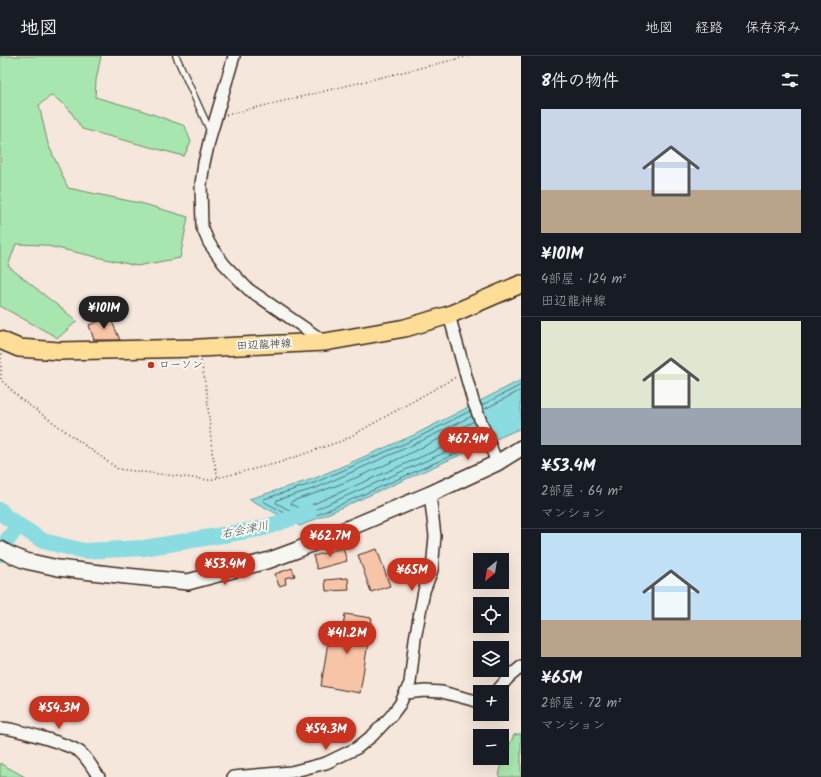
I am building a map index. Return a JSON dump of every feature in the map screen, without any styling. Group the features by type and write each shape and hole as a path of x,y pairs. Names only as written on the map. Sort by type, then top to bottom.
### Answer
{"main road":[{"name":"田辺龍神線","path":"2,342 19,348 58,351 199,348 325,342 404,328 449,315 521,284"}],"street":[{"path":"234,56 204,163 201,184 202,227 209,243 224,264 248,289 325,342"},
{"path":"449,315 473,401 494,456"},
{"path":"4,552 26,561 58,568 188,582 270,560 430,494 494,456 521,448"},
{"path":"233,777 291,772 326,764 357,748 373,735 391,716 406,693 410,683 415,639 423,598 432,570 435,536 430,494"},
{"path":"502,685 521,667"},
{"path":"406,693 425,691 442,692 473,700"},
{"path":"0,728 22,732 65,744 79,751 86,758 99,777"}],"lane":[{"path":"176,56 211,134"}],"path":[{"path":"216,118 469,56"},
{"path":"2,342 1,380 22,400 118,469 209,480 278,463 344,440 465,372"},
{"path":"199,348 207,394 212,452 218,478"}],"green space":[{"path":"0,56 101,56 96,80 95,97 141,110 185,126 191,142 184,156 82,129 69,109 52,95 39,105 48,144 68,188 144,204 188,217 180,258 137,266 43,245 16,244 8,266 77,321 58,338 0,306"},
{"path":"521,734 521,777 499,777 501,765 509,765 509,746 514,735"},
{"path":"0,763 25,777 0,777"}],"water":[{"path":"521,380 521,428 300,526 249,499 313,479 414,435"}],"building":[{"path":"110,317 120,340 94,340 89,325"},
{"path":"343,548 347,561 317,569 313,556"},
{"path":"377,549 390,586 371,592 358,555"},
{"path":"292,568 295,576 285,578 286,584 279,586 275,574"},
{"path":"348,578 349,590 326,591 325,580"},
{"path":"345,614 372,618 360,693 321,686 330,629 342,632"}],"waterway":[{"name":"右会津川","path":"0,510 6,517 43,541 84,551 144,548 264,528 309,512"},
{"path":"0,554 8,539 18,526"}],"place":[{"name":"ローソン","path":"151,365"}]}
